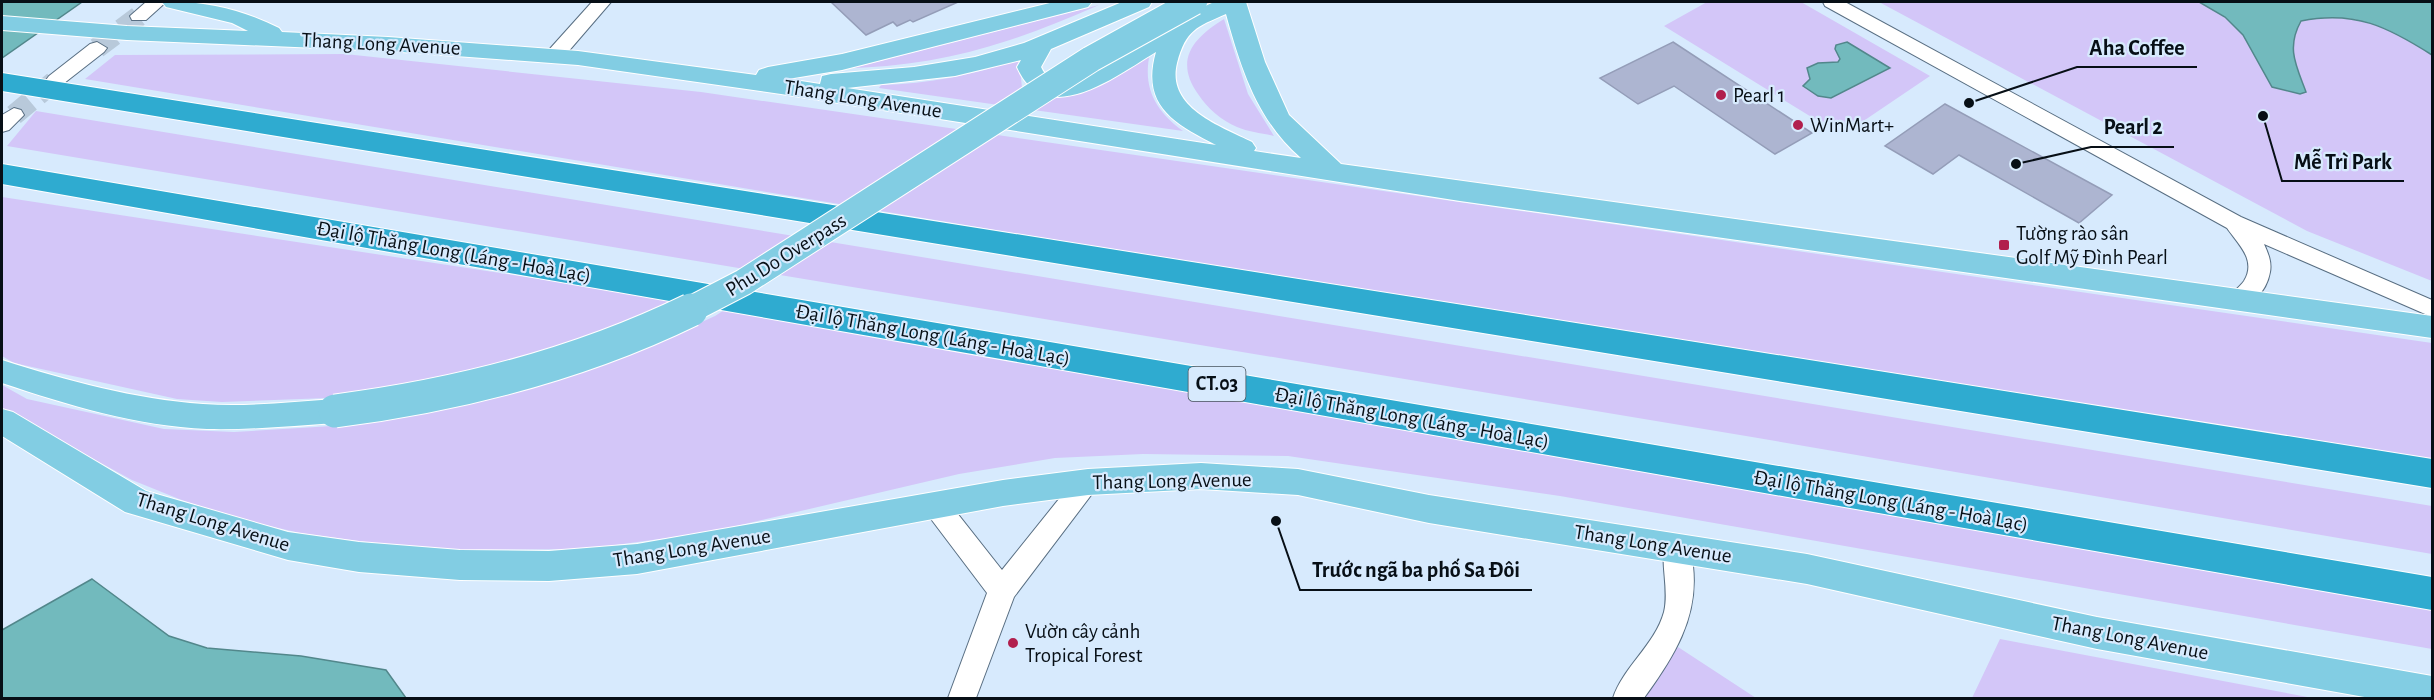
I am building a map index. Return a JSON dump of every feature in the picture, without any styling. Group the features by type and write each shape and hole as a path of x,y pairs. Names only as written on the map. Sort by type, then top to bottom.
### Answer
{"highway":[{"path":"2,82 2433,474"},
{"name":"Đại lộ Thăng Long (Láng - Hoà Lạc)","path":"2,174 2433,594"}],"main road":[{"path":"174,2 240,18 282,38"},
{"path":"737,80 842,62 1080,2"},
{"path":"781,86 944,71 996,60 1042,45 1140,2"},
{"path":"1042,45 1029,67 1032,77 1042,85 1056,90 1070,89 1085,84 1189,13 1234,2 1277,117 1289,132 1331,170"},
{"path":"1189,13 1170,45 1161,66 1163,87 1169,98 1184,117 1196,125 1272,162"},
{"name":"Phu Do Overpass","path":"2,372 95,400 135,408 234,417 335,411 432,397 523,374 600,348 691,310 744,282 1091,59 1189,13"},
{"name":"Thang Long Avenue","path":"2,23 59,29 282,38 554,56 781,86 1331,170 1460,192 2433,327"},
{"name":"Thang Long Avenue","path":"2,421 137,502 288,546 359,557 460,565 549,566 604,562 637,559 937,507 1003,493 1088,482 1201,476 1298,482 1429,509 1808,569 2097,633 2433,693"}],"street":[{"path":"139,16 157,2"},
{"path":"554,56 602,2"},
{"path":"1832,2 2233,222 2433,309"},
{"path":"56,80 97,48"},
{"path":"2233,222 2250,239 2259,257 2260,276 2252,290 2239,300"},
{"path":"962,699 1002,591 1088,482"},
{"path":"937,507 1002,591"},
{"path":"1627,699 1665,641 1677,611 1680,598 1677,547"}],"shaded area":[{"path":"2,2 82,2 2,58"},
{"path":"1707,2 1801,2 1930,76 1859,124 1829,124 1813,118 1664,26"},
{"path":"1879,2 2432,2 2432,281 2307,231"},
{"path":"2199,2 2432,2 2432,55 2401,36 2370,23 2338,18 2301,21 2296,31 2293,48 2296,65 2306,92 2300,94 2272,87 2243,35 2225,17"},
{"path":"1099,5 1038,30 950,57 887,66 853,68"},
{"path":"1224,19 1248,94 1274,136 1237,127 1215,114 1191,82 1188,71 1190,51 1203,34"},
{"path":"1847,42 1890,68 1831,98 1818,96 1803,86 1810,79 1807,68 1818,63 1838,62 1840,59 1835,49 1836,45"},
{"path":"1150,53 1148,77 1153,98 1165,115 1183,131 879,88 881,85 917,83 953,77 1023,58 1020,68 1022,88 1043,98 1056,98 1084,90"},
{"path":"345,54 701,92 2432,343 2432,468 85,79 115,55"},
{"path":"36,111 2432,506 2432,554 1752,437 7,146"},
{"path":"2,197 683,301 621,328 433,383 328,398 222,402 177,399 14,363 2,356"},
{"path":"729,307 2432,610 2432,649 1560,496 1288,456 1143,454 1055,458 959,474 711,532 586,549 460,550 381,544 300,533 234,518 179,499 132,480 2,409 2,385 27,399 164,429 234,432 332,426 636,352 715,316"},
{"path":"92,579 169,636 207,648 301,656 386,670 406,698 2,698 2,630"},
{"path":"2000,639 2313,698 1972,698"},
{"path":"1678,647 1756,698 1642,698"}],"building":[{"path":"831,2 958,2 913,22 910,20 897,26 893,22 866,35"},
{"name":"Pearl 1","path":"1673,42 1812,133 1775,154 1674,86 1638,104 1600,78"},
{"path":"1945,104 2112,195 2079,223 1959,155 1933,174 1885,146"}],"tunnel":[{"path":"97,48 139,16"},
{"path":"14,115 56,80"}],"place":[{"name":"Pearl 1","path":"1721,95"},
{"name":"Aha Coffee","path":"1969,103"},
{"name":"Mễ Trì Park","path":"2263,116"},
{"name":"WinMart+","path":"1798,125"},
{"name":"Pearl 2","path":"2016,164"},
{"name":"Tường rào sân Golf Mỹ Đình Pearl","path":"2004,245"},
{"name":"Trước ngã ba phố Sa Đôi","path":"1276,521"},
{"name":"Vườn cây cảnh Tropical Forest","path":"1013,643"}]}
